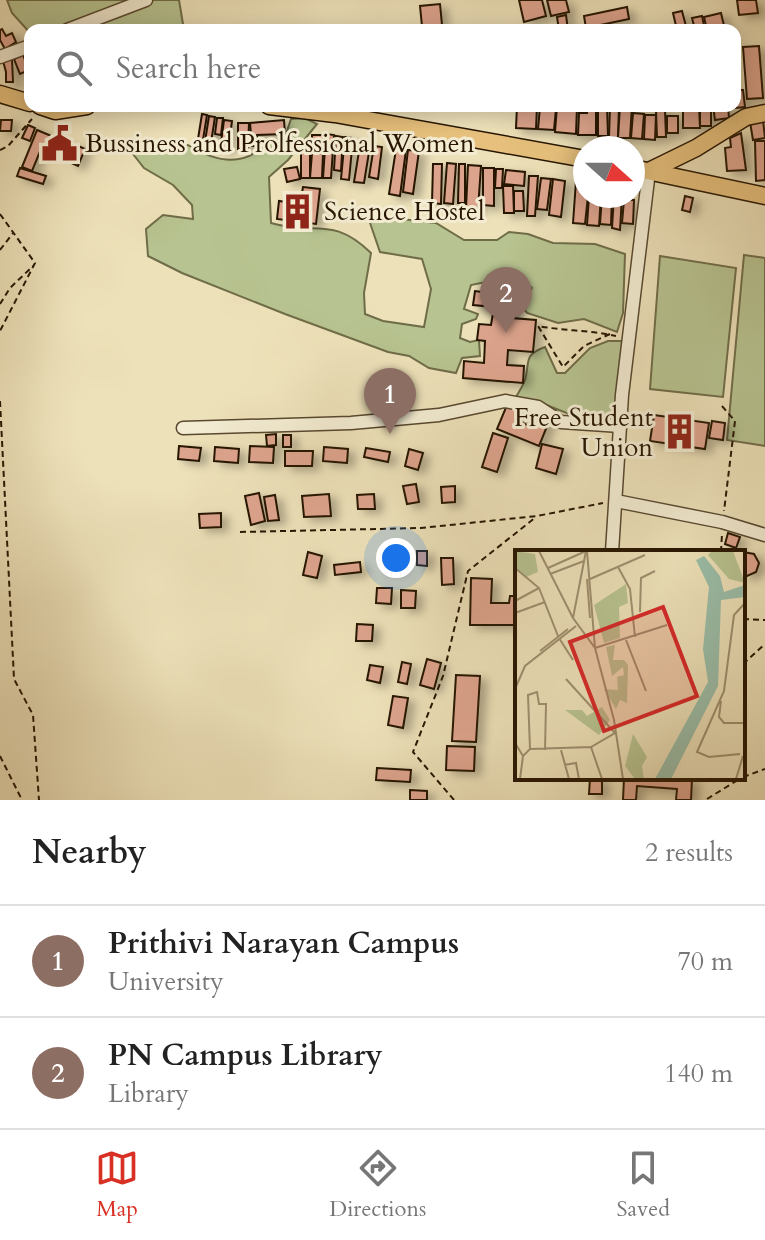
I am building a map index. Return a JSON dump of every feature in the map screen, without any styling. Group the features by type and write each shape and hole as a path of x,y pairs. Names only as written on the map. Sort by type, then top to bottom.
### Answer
{"main road":[{"path":"0,94 24,101"},
{"path":"318,112 573,157"},
{"path":"645,167 696,148 746,117 765,113"},
{"path":"645,170 765,196"}],"street":[{"path":"83,24 146,0"},
{"path":"0,57 24,48"},
{"path":"612,550 638,208"},
{"path":"183,428 351,423 439,415 505,401 538,407 561,422 620,426"},
{"path":"616,501 722,522 765,535"}],"path":[{"path":"0,150 8,146 28,120 41,112"},
{"path":"0,214 35,263"},
{"path":"0,250 13,232"},
{"path":"0,304 10,288 35,263"},
{"path":"0,331 35,263"},
{"path":"610,334 584,346 563,367 538,326 610,334 629,339"},
{"path":"0,401 14,679 33,715 39,800"},
{"path":"721,550 735,421 722,406"},
{"path":"240,532 421,528 537,516 616,501"},
{"path":"454,800 413,752 443,676 468,571 537,516"},
{"path":"745,619 765,620"},
{"path":"745,662 765,644"},
{"path":"0,756 22,800"},
{"path":"745,776 765,769"},
{"path":"707,799 737,780"}],"green space":[{"path":"7,0 179,0 183,24 24,26 12,13"},
{"path":"305,118 317,124 288,160 269,177 271,223 334,230 357,241 371,253 364,293 365,314 383,321 424,327 431,289 422,259 380,252 369,220 393,218 436,223 464,240 497,240 509,232 528,234 553,243 595,244 625,254 623,313 617,332 584,319 558,323 527,313 522,306 532,288 520,277 505,273 491,281 471,285 464,309 478,314 476,319 462,324 460,338 470,342 479,340 480,356 462,358 456,373 429,368 409,356 388,352 285,314 148,256 146,229 163,215 193,219 192,205 173,185 144,168 133,154 188,145 213,157 239,159 285,137 291,119"},
{"path":"744,255 765,258 765,446 727,440"},
{"path":"660,256 736,268 723,397 650,389"},
{"path":"608,341 622,341 616,418 590,413 569,414 539,402 515,399 533,353 545,347 557,373 565,373 590,348"}],"building":[{"path":"519,0 542,0 546,16 524,22"},
{"path":"547,0 566,0 569,12 551,16"},
{"path":"737,0 756,0 758,13 739,15"},
{"path":"440,4 442,24 422,24 420,6"},
{"path":"627,7 629,19 585,24 584,16"},
{"path":"682,11 685,24 676,24 673,13"},
{"path":"721,13 724,24 706,24 704,17"},
{"path":"566,15 567,24 558,24 557,17"},
{"path":"702,16 704,24 694,24 692,18"},
{"path":"2,29 6,36 12,33 16,42 5,49 0,40"},
{"path":"759,46 763,98 747,99 743,47"},
{"path":"23,55 24,72 20,74 14,59"},
{"path":"12,59 13,82 6,82 3,61"},
{"path":"741,90 743,90 745,107 741,107"},
{"path":"517,112 537,112 536,129 516,128"},
{"path":"540,112 556,112 554,130 538,129"},
{"path":"557,112 577,112 576,134 555,132"},
{"path":"596,112 596,135 578,135 579,113"},
{"path":"598,112 607,112 608,136 598,136"},
{"path":"610,112 619,112 618,136 609,136"},
{"path":"620,112 632,112 630,136 618,136"},
{"path":"656,112 665,112 666,137 657,137"},
{"path":"683,112 699,112 700,128 683,128"},
{"path":"700,112 711,112 711,126 700,126"},
{"path":"714,112 728,112 729,118 715,120"},
{"path":"633,113 644,114 642,136 631,136"},
{"path":"202,114 207,115 203,140 198,139"},
{"path":"645,115 656,115 655,140 645,139"},
{"path":"209,116 215,117 210,149 204,148"},
{"path":"667,116 678,116 678,133 667,133"},
{"path":"217,118 223,118 221,135 215,134"},
{"path":"1,120 12,120 11,131 0,131"},
{"path":"224,120 232,121 228,151 220,150"},
{"path":"284,120 285,134 257,135 257,146 252,146 250,123"},
{"path":"763,120 765,138 753,140 750,122"},
{"path":"238,123 249,123 248,149 238,149"},
{"path":"28,125 35,128 30,141 22,138"},
{"path":"37,130 73,145 69,155 43,144 32,171 22,167"},
{"path":"741,133 746,170 727,171 725,148 731,147 730,138"},
{"path":"326,134 334,135 331,178 323,178"},
{"path":"312,135 323,135 324,151 312,152"},
{"path":"336,136 343,137 341,171 334,170"},
{"path":"345,137 353,138 349,180 341,179"},
{"path":"755,141 765,141 765,180 756,181"},
{"path":"76,145 85,149 78,166 69,162"},
{"path":"360,145 370,146 364,183 354,182"},
{"path":"374,146 382,147 378,179 369,177"},
{"path":"396,149 406,150 400,196 389,194"},
{"path":"408,150 419,151 413,194 403,192"},
{"path":"301,151 310,151 310,178 301,178"},
{"path":"312,153 323,154 322,178 310,178"},
{"path":"447,163 456,164 453,204 444,203"},
{"path":"433,164 442,164 441,204 432,203"},
{"path":"459,164 465,164 465,203 458,203"},
{"path":"468,165 481,166 478,209 466,208"},
{"path":"297,167 300,179 287,182 284,169"},
{"path":"20,168 46,176 43,184 17,176"},
{"path":"483,168 494,168 494,206 483,205"},
{"path":"496,169 503,169 502,188 495,188"},
{"path":"506,170 525,172 524,186 504,184"},
{"path":"529,176 538,176 535,216 527,216"},
{"path":"541,178 551,179 547,210 537,209"},
{"path":"553,179 565,181 561,217 549,215"},
{"path":"503,186 513,186 514,213 504,213"},
{"name":"Science Hostel","path":"303,187 320,189 316,224 277,219 279,201 300,204"},
{"path":"514,191 523,191 524,211 514,211"},
{"path":"685,196 693,198 690,212 682,210"},
{"path":"574,208 587,208 585,224 573,223"},
{"path":"588,208 600,208 599,226 587,225"},
{"path":"601,208 612,208 611,225 600,224"},
{"path":"613,208 621,208 620,230 612,228"},
{"path":"623,208 634,208 633,224 622,223"},
{"path":"506,284 515,286 517,290 512,318 536,320 533,352 508,350 507,365 524,366 523,383 463,378 464,361 484,363 485,341 477,340 479,324 491,325 494,307 473,305 475,291 499,294 499,289"},
{"path":"507,405 520,411 516,420 529,426 535,412 550,419 539,446 497,429"},
{"name":"Free Student Union","path":"654,415 709,423 705,449 650,441"},
{"path":"712,421 725,423 723,440 709,438"},
{"path":"493,433 508,438 497,472 482,467"},
{"path":"276,434 276,445 267,446 266,435"},
{"path":"283,435 291,435 291,447 283,447"},
{"path":"542,444 563,449 556,474 536,468"},
{"path":"179,446 201,448 199,461 178,459"},
{"path":"250,446 274,447 273,463 249,462"},
{"path":"215,447 239,449 238,463 214,461"},
{"path":"324,447 348,449 347,463 323,461"},
{"path":"366,448 390,452 388,462 364,457"},
{"path":"409,449 423,453 418,470 405,466"},
{"path":"285,451 313,451 312,466 285,466"},
{"path":"416,484 419,502 407,504 403,486"},
{"path":"455,486 455,502 442,503 441,487"},
{"path":"259,493 265,521 251,525 245,496"},
{"path":"329,494 331,516 304,517 302,496"},
{"path":"374,494 375,509 358,509 357,495"},
{"path":"275,495 279,520 268,521 264,497"},
{"path":"221,513 221,527 200,528 199,514"},
{"path":"728,533 740,537 736,548 725,544"},
{"path":"417,551 427,551 427,566 417,565"},
{"path":"308,552 322,556 317,578 303,575"},
{"path":"745,552 754,554 759,563 756,572 747,576"},
{"path":"400,554 401,569 383,571 382,556"},
{"path":"441,558 453,558 454,584 442,585"},
{"path":"360,562 361,572 335,575 334,565"},
{"path":"471,578 492,579 491,603 509,603 510,596 515,596 515,625 470,625"},
{"path":"377,588 392,588 391,604 376,603"},
{"path":"401,590 416,591 415,608 401,608"},
{"path":"357,624 373,625 372,641 356,641"},
{"path":"427,659 441,663 434,689 420,685"},
{"path":"402,662 411,664 407,684 398,682"},
{"path":"370,665 383,667 380,683 367,680"},
{"path":"456,675 480,676 476,742 452,741"},
{"path":"393,696 408,698 403,728 388,725"},
{"path":"447,746 475,747 474,771 446,770"},
{"path":"377,768 411,770 410,782 376,780"},
{"path":"590,780 602,780 602,794 589,794"},
{"path":"624,780 692,780 691,800 676,800 677,789 637,786 636,800 623,800"},
{"path":"410,790 427,791 427,800 410,800"}],"place":[{"name":"Bussiness and Prolfessional Women","path":"59,143"},
{"name":"Science Hostel","path":"298,211"},
{"name":"PN Campus Library","path":"506,333"},
{"name":"Free Student Union","path":"679,432"},
{"name":"Prithivi Narayan Campus","path":"390,434"}]}
